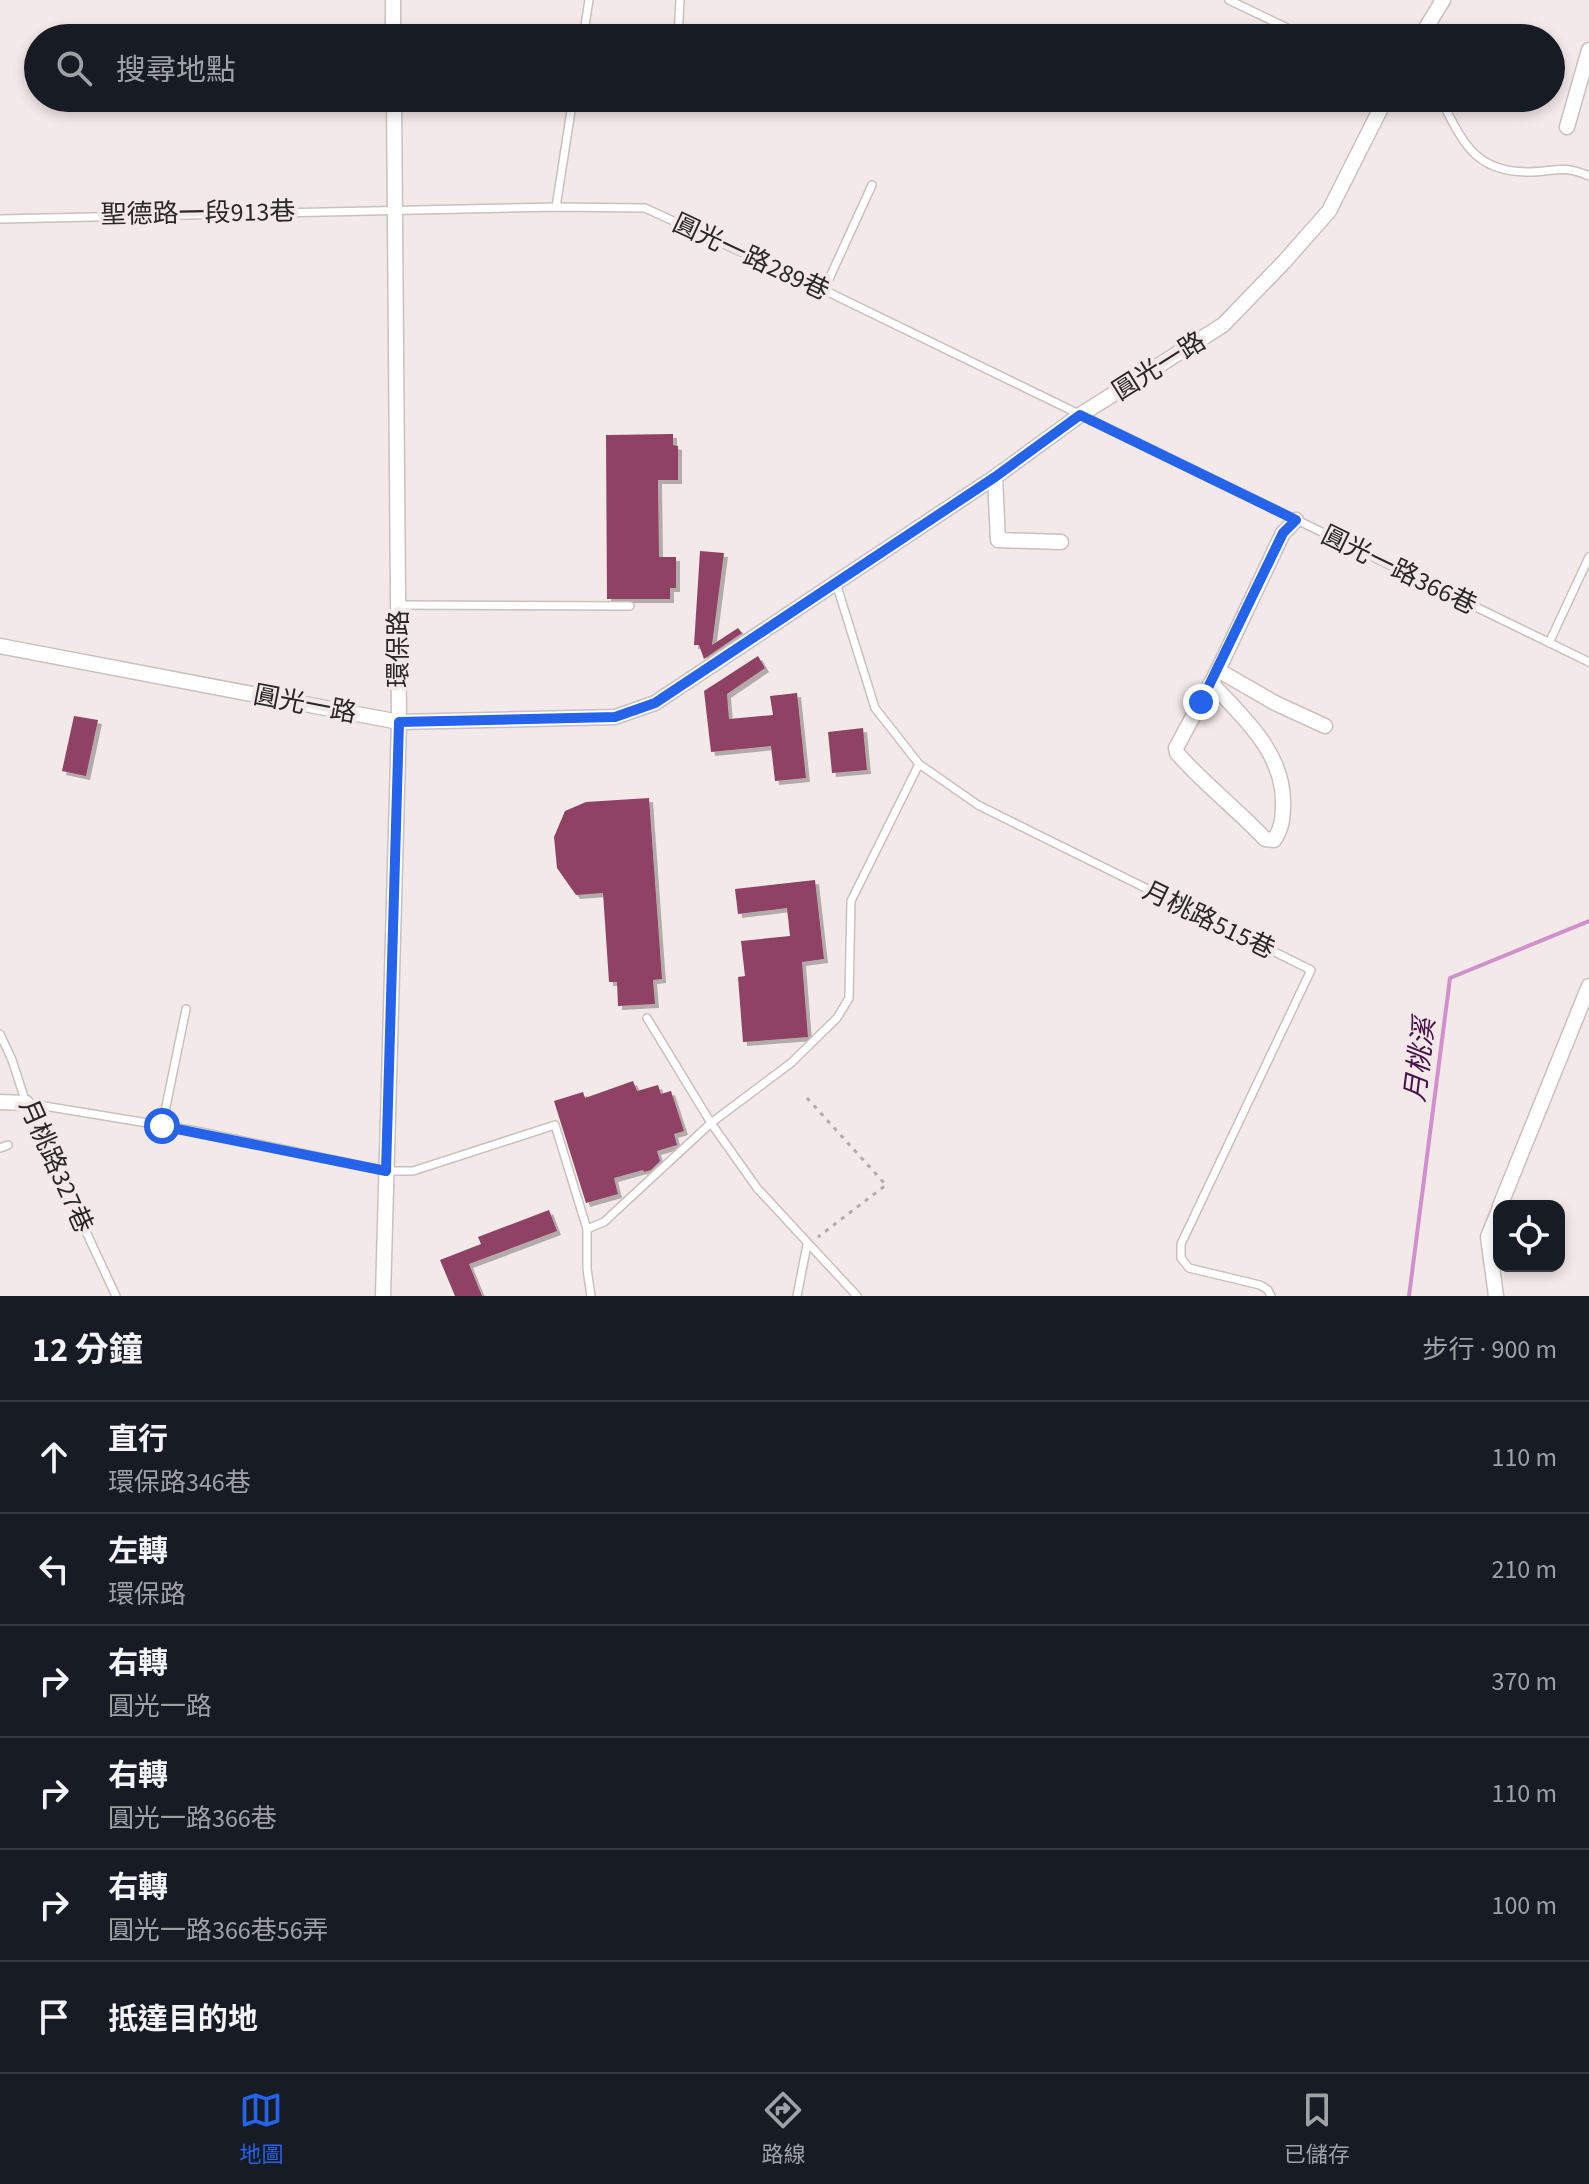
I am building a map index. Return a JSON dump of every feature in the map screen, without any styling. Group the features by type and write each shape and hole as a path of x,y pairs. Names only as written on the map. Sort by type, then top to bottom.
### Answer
{"street":[{"path":"393,0 393,24"},
{"path":"1428,24 1443,0"},
{"path":"1567,127 1589,50"},
{"name":"環保路","path":"383,1296 399,722 394,112"},
{"name":"圓光一路","path":"0,646 399,722 615,717 655,703 995,477 1080,415 1223,325 1329,211 1379,112"},
{"path":"995,477 998,540 1061,542"},
{"path":"1215,677 1267,747 1279,769 1282,823 1274,840 1265,839 1177,753 1183,733 1215,677 1283,533 1296,520"},
{"path":"1215,677 1325,726"},
{"path":"1503,1200 1589,986"},
{"path":"0,1102 26,1103"},
{"path":"1493,1225 1488,1237 1496,1296"}],"lane":[{"path":"585,24 589,0"},
{"path":"679,24 680,0"},
{"path":"1229,0 1279,24"},
{"path":"556,207 571,112"},
{"path":"1447,112 1465,146 1485,162 1505,169 1530,172 1564,168 1589,176"},
{"path":"824,290 872,185"},
{"name":"圓光一路289巷","path":"396,209 645,208 824,290 1080,415"},
{"name":"聖德路一段913巷","path":"0,219 396,209"},
{"name":"圓光一路366巷","path":"1080,415 1589,662"},
{"path":"1549,643 1589,557"},
{"name":"月桃路515巷","path":"836,583 875,708 919,764 978,805 1311,970 1181,1244 1181,1258 1189,1268 1260,1285 1271,1296"},
{"path":"398,605 630,606"},
{"path":"587,1229 604,1222 711,1123 791,1063 837,1018 849,998 851,901 919,764"},
{"path":"162,1126 186,1009"},
{"path":"647,1018 711,1123 757,1188 857,1296"},
{"name":"月桃路327巷","path":"0,1034 26,1103 116,1296"},
{"path":"26,1103 162,1126 386,1171 413,1171 555,1125 587,1229 591,1296"},
{"path":"797,1296 807,1245"}],"path":[{"path":"807,1098 886,1185 807,1245"}],"building":[{"path":"673,434 673,445 678,446 678,480 658,480 659,557 676,557 676,588 670,588 670,599 607,599 606,435"},
{"path":"700,551 724,553 712,645 738,628 742,633 704,659 699,645 694,645"},
{"path":"758,656 765,668 727,694 729,719 773,715 770,696 797,693 806,778 775,781 771,746 711,752 704,691"},
{"path":"74,716 98,720 86,776 62,771"},
{"path":"863,728 867,770 832,773 828,732"},
{"path":"649,798 662,979 653,980 655,1004 618,1006 617,982 609,982 603,893 576,895 557,868 554,837 565,811 586,802"},
{"path":"815,880 824,959 802,962 808,1037 743,1042 738,977 745,976 741,941 790,936 787,908 738,914 735,889"},
{"path":"633,1081 637,1091 658,1085 661,1094 671,1091 684,1131 674,1134 677,1145 657,1151 660,1161 651,1170 614,1178 618,1194 586,1203 554,1101 583,1092 585,1098"},
{"path":"549,1210 557,1231 469,1264 482,1296 455,1296 440,1260 481,1244 478,1237"}],"waterway":[{"name":"月桃溪","path":"1409,1296 1450,978 1589,921"}],"route":[{"path":"162,1126 386,1171 399,722 615,717 655,703 995,477 1080,415 1296,520 1283,533 1201,702"}]}
